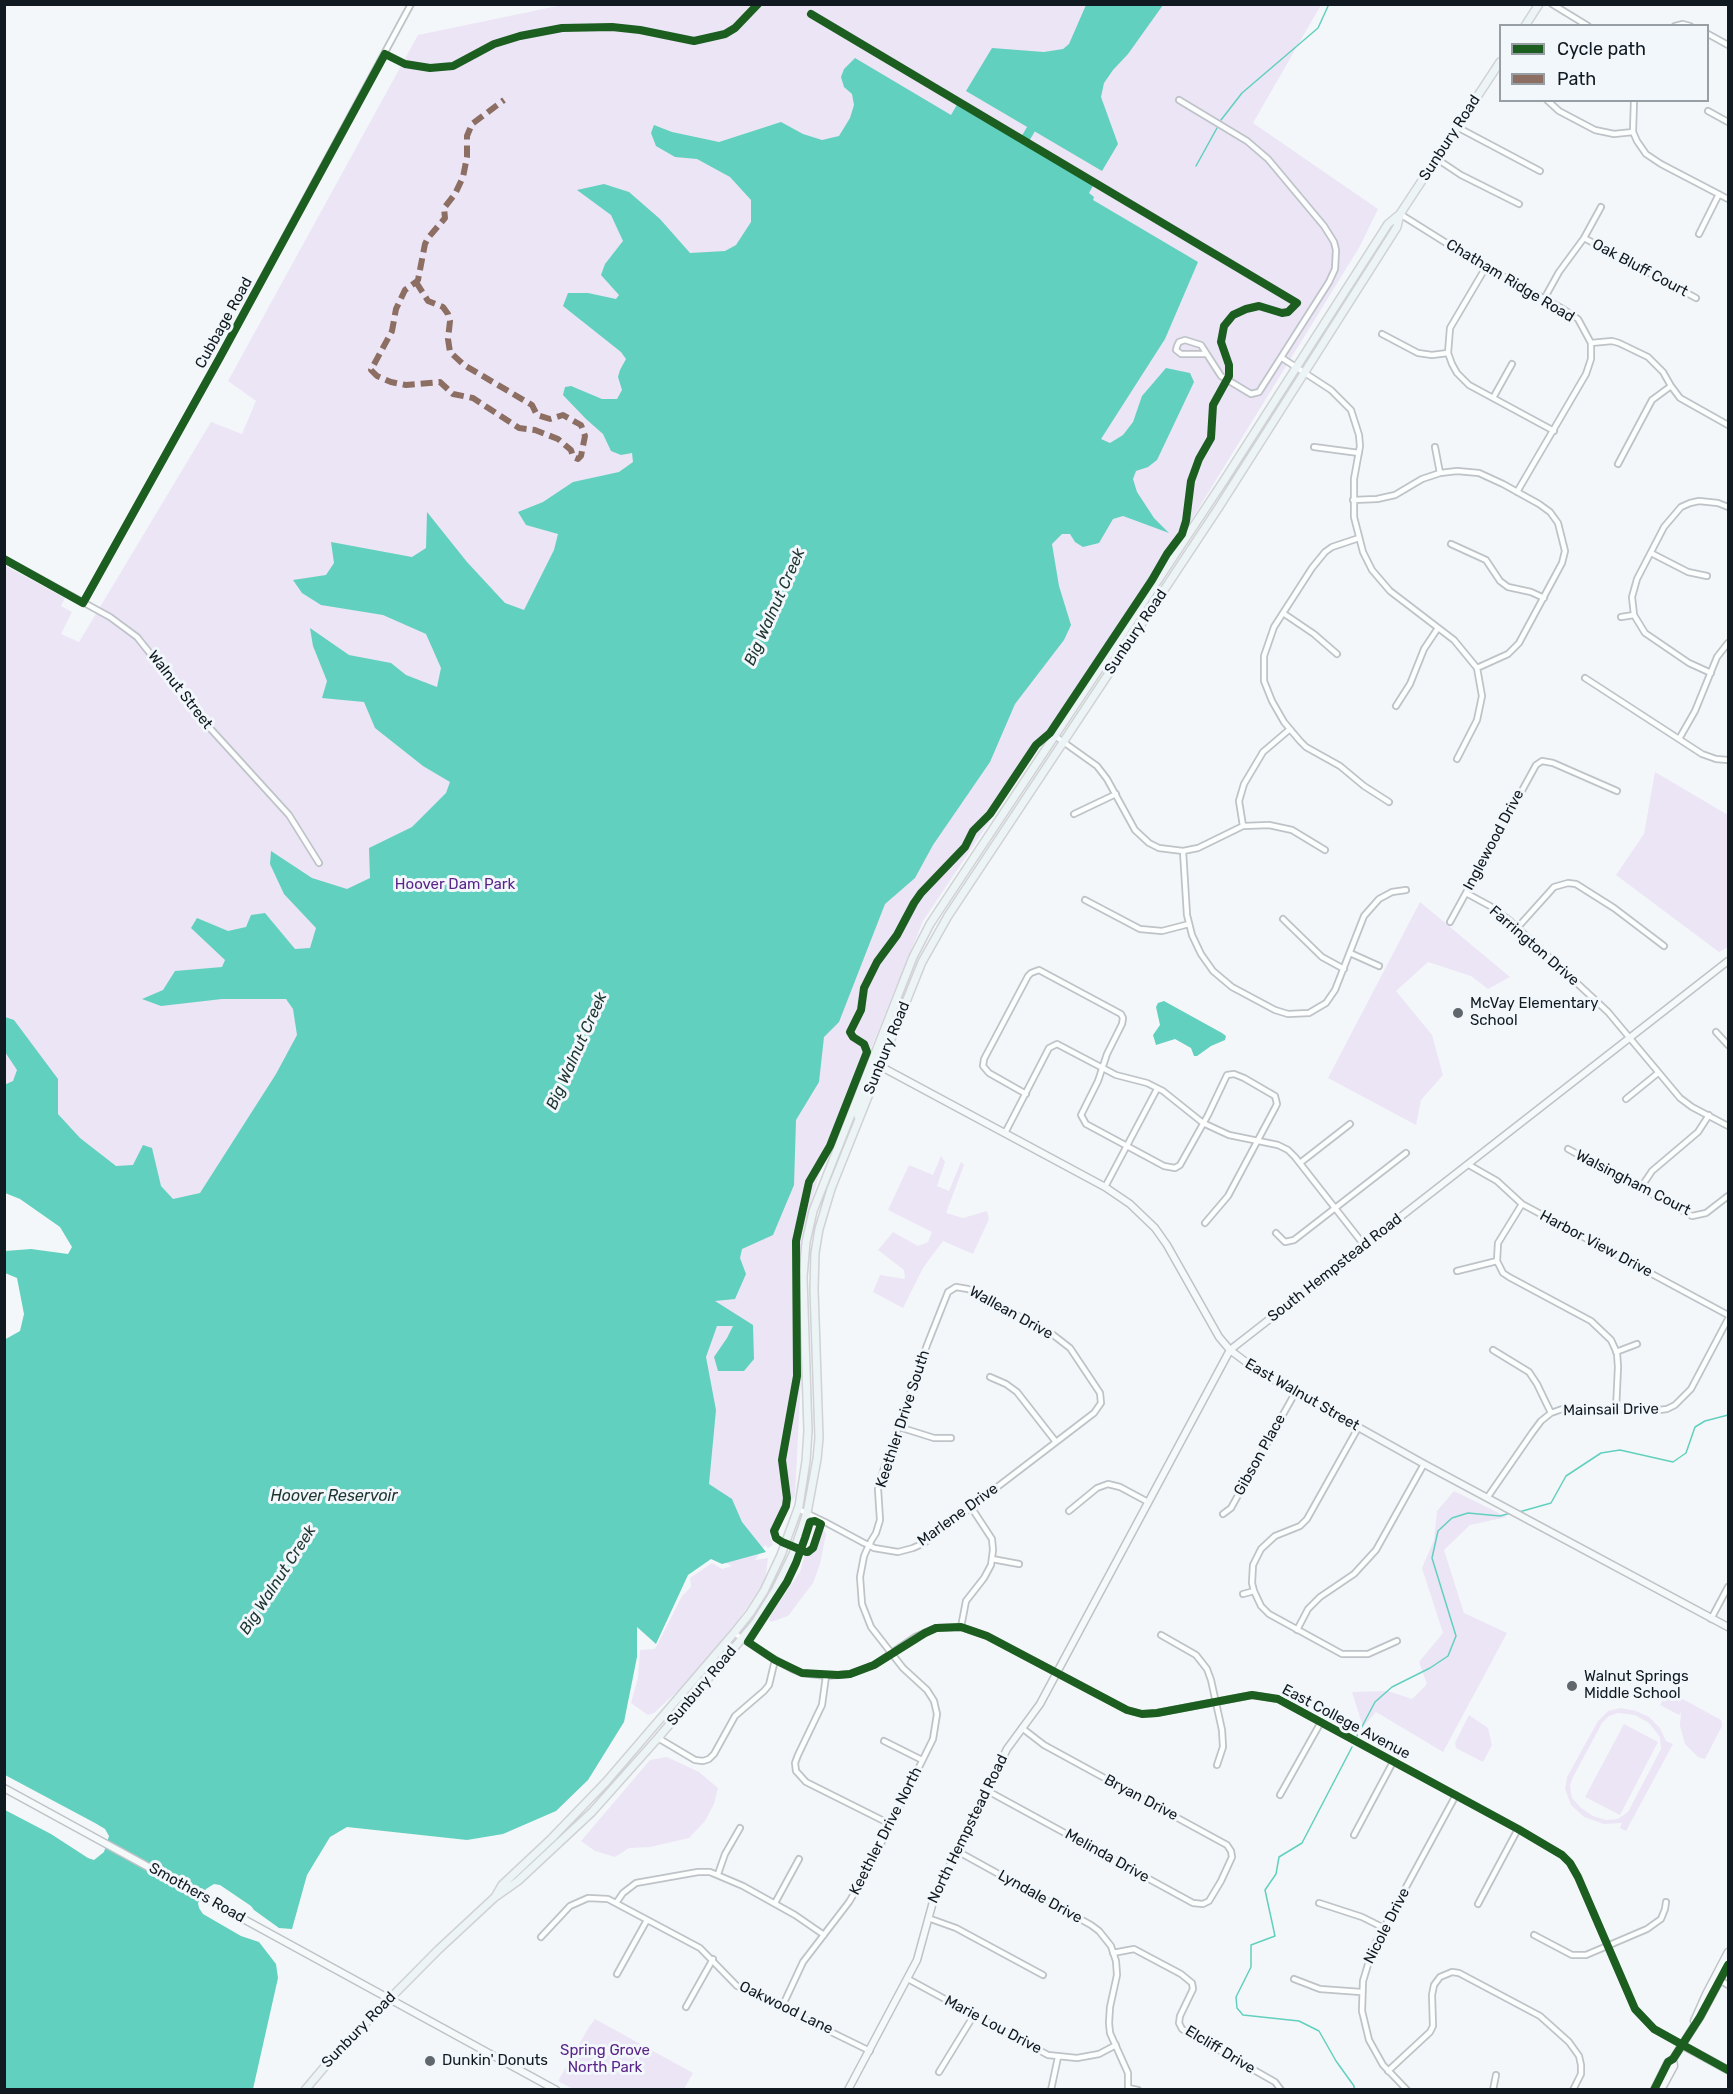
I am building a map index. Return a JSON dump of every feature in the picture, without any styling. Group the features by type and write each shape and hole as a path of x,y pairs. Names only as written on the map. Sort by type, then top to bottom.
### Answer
{"main road":[{"path":"1526,24 1539,4"},
{"name":"Sunbury Road","path":"494,1898 502,1886 606,1782 734,1633 764,1591 781,1555 798,1509 808,1438 803,1277 806,1242 813,1211 906,975 930,924 1086,690 1388,224 1400,214 1499,64"},
{"name":"Sunbury Road","path":"305,2090 327,2062 389,1998 494,1898 518,1881 558,1845 613,1789 755,1623 776,1589 793,1554 812,1494 819,1437 815,1253 828,1197 879,1066 931,944 1209,523 1397,227 1400,214"},
{"path":"1304,372 1303,367 1318,344 1321,328"},
{"path":"1273,420 1278,403 1296,373 1296,367"},
{"path":"1063,741 1064,733 1076,714 1086,690"},
{"path":"1030,792 1040,766 1054,743 1055,736"},
{"name":"South Hempstead Road","path":"1056,1673 1230,1350 1728,961"},
{"path":"879,1066 879,1059 903,999 906,975"},
{"path":"857,1124 859,1107 873,1070 871,1062"},
{"name":"East Walnut Street","path":"871,1062 1105,1187 1130,1204 1155,1228 1167,1245 1219,1337 1230,1350 1258,1371 1358,1428 1728,1628"},
{"name":"North Hempstead Road","path":"848,2090 908,1979 920,1951 934,1898 986,1791 1007,1749 1037,1709 1056,1673"},
{"name":"Smothers Road","path":"4,1788 389,1998 548,2088 556,2090"},
{"path":"1654,2090 1668,2062 1673,2060 1694,2023 1728,1952"},
{"path":"1717,1979 1728,1965"},
{"name":"East College Avenue","path":"1682,2045 1728,2070"},
{"path":"1661,2090 1674,2066 1673,2060"}],"street":[{"name":"Cubbage Road","path":"83,603 219,359 411,4"},
{"path":"1552,4 1585,24"},
{"path":"1709,35 1728,45"},
{"path":"1179,100 1257,149 1324,226 1334,242 1336,263 1331,279 1262,389 1255,394 1221,376 1201,345 1190,340 1182,340 1176,350 1181,354 1206,354"},
{"path":"1549,102 1559,111 1595,130 1614,134 1633,132"},
{"path":"1634,102 1633,132 1646,154 1728,199"},
{"path":"1708,111 1728,122"},
{"path":"1457,127 1540,171"},
{"path":"1437,159 1461,175 1519,204"},
{"path":"1699,234 1719,194"},
{"path":"1544,299 1558,272 1584,238 1601,207"},
{"name":"Chatham Ridge Road","path":"1400,214 1578,320 1591,343"},
{"name":"Oak Bluff Court","path":"1584,238 1695,298"},
{"path":"1486,267 1450,328 1448,353 1457,373 1468,385 1554,431"},
{"path":"1382,334 1418,353 1432,355 1448,353"},
{"path":"1517,492 1586,374 1591,359 1591,343 1612,341 1648,357 1686,402 1728,425"},
{"path":"1282,358 1331,390 1351,410 1359,435 1353,500 1359,538 1372,570 1390,591 1455,640 1477,668 1482,696 1477,720 1457,759"},
{"path":"1493,398 1512,364"},
{"path":"1618,464 1652,400 1671,386"},
{"path":"1314,447 1359,453"},
{"path":"1435,447 1440,472"},
{"path":"1353,500 1377,499 1395,495 1422,479 1440,472 1457,471 1479,473 1550,512 1558,523 1562,535 1565,551 1562,563 1519,643 1508,654 1477,668"},
{"path":"1711,673 1689,663 1645,633 1634,615 1632,597 1664,528 1681,507 1699,501 1718,503 1728,507"},
{"path":"1359,538 1332,547 1325,552 1283,613 1268,641 1264,656 1264,670 1267,692 1290,729 1306,747 1340,766 1364,786 1389,802"},
{"path":"1451,544 1486,560 1500,581 1508,587 1531,592 1544,598"},
{"path":"1651,553 1688,572 1707,576"},
{"name":"Walnut Street","path":"4,559 110,618 137,637 208,726 289,815 319,863"},
{"path":"1283,613 1314,634 1337,654"},
{"path":"1621,616 1634,615"},
{"path":"1396,706 1410,684 1424,649 1438,628"},
{"path":"1679,739 1695,711 1717,657 1728,643"},
{"path":"1585,678 1702,754 1728,760"},
{"path":"1243,826 1239,801 1244,784 1263,752 1290,729"},
{"path":"1055,736 1097,766 1107,778 1129,822 1141,837 1159,848 1183,851 1198,848 1243,826 1278,826 1305,837 1325,850"},
{"name":"Inglewood Drive","path":"1450,922 1531,772 1542,761 1556,764 1617,791"},
{"path":"1074,814 1116,794"},
{"path":"1183,851 1189,924 1201,954 1213,971 1238,991 1282,1012 1304,1014 1326,1003 1335,990 1364,916 1379,899 1392,892 1406,890"},
{"path":"1518,927 1554,887 1568,883 1576,884 1614,908 1664,946"},
{"name":"Farrington Drive","path":"1466,893 1490,906 1518,927 1608,1012 1680,1098 1728,1126"},
{"path":"1085,900 1140,929 1162,931 1189,924"},
{"path":"1283,919 1322,957 1344,969"},
{"path":"1350,953 1379,966"},
{"path":"1026,1094 988,1073 982,1066 1029,976 1035,970 1042,971 1098,1001 1123,1018 1098,1081 1082,1110 1082,1120 1169,1168 1180,1165 1227,1075 1234,1074 1271,1094 1277,1100 1275,1108 1228,1196 1205,1223"},
{"path":"1304,1014 1305,1021"},
{"path":"1716,1032 1728,1045"},
{"path":"1005,1133 1050,1048 1055,1044 1116,1075 1147,1083 1173,1099 1203,1124 1229,1135 1278,1145 1288,1150 1364,1245"},
{"path":"1626,1099 1658,1073"},
{"path":"1105,1187 1157,1089"},
{"path":"1640,1189 1652,1171 1698,1132 1708,1115"},
{"path":"1300,1163 1350,1124"},
{"name":"Walsingham Court","path":"1568,1149 1686,1213 1699,1216 1728,1196"},
{"path":"1276,1233 1283,1241 1292,1242 1406,1153"},
{"name":"Harbor View Drive","path":"1469,1165 1497,1181 1522,1204 1728,1317"},
{"path":"1522,1204 1498,1243 1497,1261 1503,1273 1591,1321 1611,1340 1616,1352 1618,1386 1616,1410"},
{"path":"1457,1271 1497,1261"},
{"name":"Wallean Drive","path":"956,1287 962,1286 979,1294 1052,1334 1070,1348 1100,1393 1101,1403"},
{"name":"Keethler Drive South","path":"892,1654 871,1627 862,1604 860,1577 863,1560 880,1520 878,1489 948,1292 956,1287"},
{"name":"Mainsail Drive","path":"1487,1498 1541,1421 1551,1413 1565,1408 1651,1411 1675,1406 1691,1389 1728,1317"},
{"path":"1616,1352 1637,1344"},
{"path":"1493,1350 1529,1372 1551,1413"},
{"path":"990,1377 1017,1392 1056,1442"},
{"name":"Gibson Place","path":"1223,1514 1231,1508 1295,1393"},
{"name":"Marlene Drive","path":"798,1509 869,1545 892,1552 913,1548 924,1543 1094,1413 1101,1403"},
{"path":"899,1426 934,1438 951,1438"},
{"path":"1358,1428 1307,1519 1300,1527 1275,1536 1261,1549 1253,1565 1252,1583 1262,1606 1269,1614 1334,1650 1350,1655 1368,1654 1398,1641"},
{"path":"1298,1630 1308,1610 1320,1597 1354,1574 1376,1550 1424,1464"},
{"path":"1069,1511 1096,1488 1108,1484 1120,1487 1148,1502"},
{"path":"961,1627 966,1601 984,1578 992,1559 992,1539 971,1507"},
{"path":"992,1559 1019,1564"},
{"path":"1712,1619 1728,1587"},
{"path":"1243,1594 1254,1591"},
{"name":"East College Avenue","path":"734,1633 775,1660 802,1673 826,1676 859,1671 930,1630 950,1626 961,1627 987,1635 1120,1707 1142,1713 1157,1713 1246,1695 1264,1696 1284,1702 1518,1829 1553,1849 1570,1863 1635,2009 1654,2028 1682,2045"},
{"path":"1161,1635 1196,1655 1211,1680 1222,1730 1223,1747 1217,1764"},
{"name":"Keethler Drive North","path":"782,2007 803,1962 849,1902 867,1872 933,1739 937,1714 934,1701 927,1690 903,1668 892,1654"},
{"path":"658,1738 695,1761 709,1759 735,1716 769,1685 775,1660"},
{"path":"826,1676 822,1705 795,1762 796,1771 806,1782 890,1824"},
{"path":"1280,1795 1321,1722"},
{"name":"Bryan Drive","path":"1022,1728 1044,1745 1227,1845 1232,1857 1221,1881"},
{"path":"885,1741 922,1760"},
{"path":"1354,1835 1393,1762"},
{"name":"Melinda Drive","path":"986,1791 1193,1903 1203,1904 1209,1901 1221,1881"},
{"name":"Nicole Drive","path":"1407,2090 1388,2071 1369,2040 1362,2011 1361,1992 1369,1957 1456,1795"},
{"path":"718,1874 725,1854 740,1828"},
{"path":"1478,1904 1518,1829"},
{"name":"Lyndale Drive","path":"957,1851 1091,1925 1111,1946 1113,1953"},
{"path":"775,1903 799,1859"},
{"path":"541,1937 563,1912 579,1901 598,1898 616,1903 629,1887 644,1881 698,1872 718,1874 775,1903 824,1935"},
{"path":"1534,1935 1566,1952 1578,1956 1587,1955 1647,1929 1661,1919 1666,1902"},
{"name":"Oakwood Lane","path":"616,1903 700,1948 737,1986 870,2051"},
{"path":"1319,1903 1362,1917 1384,1928"},
{"path":"928,1918 956,1928 1043,1975"},
{"path":"617,1974 647,1920"},
{"name":"Elcliff Drive","path":"1113,1953 1134,1949 1181,1974 1192,1983 1193,1989 1180,2016 1179,2023 1182,2029 1275,2082 1281,2090"},
{"path":"1113,1953 1117,1975 1109,2023 1128,2073 1128,2089 1138,2090"},
{"path":"686,2007 712,1959"},
{"path":"1388,2071 1430,2032 1433,2026 1434,1985 1440,1977 1452,1972 1459,1973 1540,2016 1569,2042 1579,2056 1581,2065 1581,2074 1573,2090"},
{"name":"Marie Lou Drive","path":"908,1979 1032,2047 1058,2057 1077,2058 1100,2054 1116,2045"},
{"path":"1294,1979 1320,1989 1361,1992"},
{"path":"1717,1979 1728,1985"},
{"path":"939,2072 974,2015"},
{"path":"1051,2090 1058,2057"},
{"path":"1493,2090 1496,2075"}],"green space":[{"name":"Hoover Dam Park","path":"567,4 1321,5 1253,123 1378,209 1360,246 1192,519 923,921 818,1178 801,1238 802,1357 795,1496 770,1536 773,1545 768,1548 765,1545 755,1560 768,1558 765,1581 737,1622 686,1683 654,1713 648,1715 631,1703 638,1678 640,1650 655,1649 682,1596 691,1587 690,1578 712,1563 722,1569 732,1566 98,1232 5,1169 4,565 65,598 61,606 72,612 61,634 79,642 211,422 242,434 256,401 228,381 418,35"},
{"path":"1655,772 1728,815 1728,947 1719,952 1616,875 1644,834"},
{"path":"1420,902 1510,977 1488,989 1471,976 1428,962 1396,991 1432,1035 1443,1075 1421,1100 1416,1125 1328,1078"},
{"path":"941,1156 945,1162 937,1186 949,1191 961,1162 964,1165 946,1213 963,1218 987,1211 989,1219 973,1254 943,1241 923,1268 903,1308 873,1292 880,1275 905,1279 904,1270 878,1250 893,1232 918,1246 928,1242 932,1232 888,1210 909,1165 933,1175"},
{"path":"1454,1491 1507,1517 1470,1525 1444,1550 1464,1613 1507,1633 1443,1752 1376,1712 1363,1727 1352,1692 1388,1691 1412,1699 1427,1684 1419,1662 1443,1633 1422,1568 1434,1540 1437,1511"},
{"path":"822,1527 826,1534 820,1564 813,1583 788,1616 771,1622 770,1616 800,1572 805,1554 814,1549"},
{"path":"1668,1691 1721,1720 1722,1726 1705,1759 1698,1757 1685,1744 1680,1726 1681,1712 1679,1715 1660,1705"},
{"path":"1621,1708 1649,1717 1660,1728 1666,1741 1673,1744 1626,1831 1620,1828 1622,1823 1604,1824 1584,1817 1571,1805 1565,1789 1567,1777 1598,1721 1608,1711","holes":["1618,1713 1635,1715 1649,1723 1660,1737 1661,1749 1628,1812 1618,1819 1606,1820 1593,1816 1572,1798 1570,1786 1572,1779 1602,1723 1609,1716"]},
{"path":"1469,1715 1488,1728 1492,1745 1483,1762 1456,1748 1455,1743"},
{"path":"1624,1724 1658,1742 1620,1815 1585,1797"},
{"path":"667,1757 699,1772 718,1788 714,1804 705,1821 689,1838 650,1847 629,1848 615,1857 595,1851 581,1841 650,1760"},
{"name":"Spring Grove North Park","path":"595,2019 693,2073 684,2089 573,2089 558,2081"}],"water":[{"path":"1086,5 1163,5 1104,83 1101,97 1118,144 1102,171 966,91 992,48 1044,52 1063,49 1069,44"},
{"name":"Hoover Reservoir","path":"855,58 951,115 958,103 1094,184 1089,193 1094,197 1093,200 1198,262 1165,339 1101,439 1110,443 1123,435 1133,422 1142,396 1166,368 1190,373 1194,382 1157,460 1148,467 1136,471 1133,479 1137,492 1154,518 1169,533 1123,516 1113,519 1099,543 1083,547 1075,542 1070,534 1062,534 1052,544 1059,586 1071,625 1064,640 1015,704 990,762 933,845 915,878 885,904 839,1022 824,1037 819,1082 796,1120 794,1185 773,1235 742,1249 740,1258 746,1274 735,1299 715,1301 753,1325 754,1359 744,1371 718,1371 714,1357 733,1326 717,1326 706,1357 716,1410 709,1484 732,1499 742,1522 766,1552 722,1564 711,1559 688,1575 656,1644 637,1627 637,1657 624,1722 588,1780 556,1811 503,1834 467,1840 347,1827 330,1837 307,1875 292,1929 279,1928 220,1885 214,1884 206,1889 198,1903 203,1914 241,1936 259,1942 276,1964 278,1978 253,2089 5,2089 5,1810 94,1860 104,1852 109,1836 105,1829 95,1823 5,1775 4,1340 20,1331 24,1314 17,1278 5,1273 5,1251 31,1249 68,1254 72,1247 60,1227 20,1199 5,1193 4,1085 13,1081 17,1070 5,1052 5,1017 14,1020 58,1079 58,1114 80,1138 116,1166 133,1165 143,1145 152,1148 161,1186 173,1199 200,1193 276,1074 297,1035 293,1009 286,999 222,999 161,1006 142,999 163,990 175,971 222,967 225,960 191,928 197,918 228,931 246,927 251,915 265,913 295,949 310,948 316,928 284,894 270,864 271,851 312,878 347,889 370,878 369,848 412,827 446,793 450,782 423,766 375,728 364,702 322,698 327,681 313,646 310,628 349,655 391,663 406,675 437,687 441,668 426,634 383,615 321,605 302,593 293,580 326,575 334,563 331,542 412,557 426,548 427,512 467,562 505,603 524,610 554,550 558,534 526,525 518,512 543,502 573,482 619,472 633,462 632,453 621,455 611,451 603,434 563,395 565,387 571,386 602,399 617,399 622,390 618,377 626,359 621,352 563,306 568,293 588,293 616,299 619,295 601,275 605,264 623,241 611,215 577,190 604,184 629,192 660,219 690,253 725,251 736,245 751,222 751,200 730,177 697,159 675,157 656,146 651,133 654,125 672,132 719,142 781,122 803,134 822,140 839,136 850,118 854,105 852,94 844,87 841,77 844,69"},
{"path":"1164,1001 1222,1033 1226,1036 1225,1040 1197,1056 1194,1056 1191,1048 1175,1039 1156,1045 1153,1035 1160,1025 1156,1007 1158,1003"}],"waterway":[{"path":"1221,120 1242,93 1318,28 1329,4"},
{"name":"Big Walnut Creek","path":"1018,151 1037,119"},
{"path":"1196,166 1217,128"},
{"path":"1519,1512 1551,1503 1566,1476 1601,1453 1620,1450 1673,1462 1686,1453 1695,1427 1705,1421 1728,1415"},
{"path":"1357,1736 1375,1702 1392,1687 1448,1656 1456,1636 1432,1558 1438,1531 1452,1518 1468,1513 1500,1516 1511,1513"},
{"path":"1352,1747 1302,1843 1279,1857 1276,1874 1265,1890 1275,1936 1251,1945 1251,1967 1236,1997 1237,2008 1243,2015 1299,2021 1319,2031 1354,2086 1354,2090"}],"marked path":[{"path":"416,282 428,301 443,307 448,314 450,352 464,365 532,405 537,415 550,419 563,415 581,425 585,436 581,456 578,459 573,457 571,450 558,439 535,430 519,428 473,398 453,394 440,382 406,385 391,382 377,376 371,370 392,331 396,309 405,290 418,280 425,244 445,218 444,208 455,194 463,177 467,157 467,136 472,124 504,100"}],"cycle path":[{"path":"4,559 83,603 385,54 405,64 430,68 453,66 494,44 520,36 562,28 612,27 694,41 725,34 735,28 758,4"},
{"path":"811,14 1297,303 1288,312 1282,313 1259,306 1246,309 1233,315 1224,326 1221,342 1229,365 1229,376 1213,405 1211,438 1199,459 1191,481 1182,534 1050,733 1036,745 990,814 973,831 965,847 921,893 897,935 877,962 864,988 861,1010 850,1032 853,1037 864,1044 867,1052 830,1146 809,1182 796,1241 797,1376 782,1460 786,1506 774,1531 776,1538 782,1542 804,1551 806,1552 808,1552 813,1548 821,1524 815,1521 810,1522 805,1538 796,1563 787,1582 748,1642 775,1660 802,1673 838,1675 850,1674 874,1665 936,1628 961,1627 987,1636 1127,1710 1142,1714 1252,1695 1278,1699 1562,1855 1578,1877 1635,2009 1654,2029 1728,2070"},
{"path":"1654,2090 1668,2062 1673,2059 1700,2017 1728,1965"}],"place":[{"name":"McVay Elementary School","path":"1458,1013"},
{"name":"Walnut Springs Middle School","path":"1572,1686"},
{"name":"Dunkin' Donuts","path":"430,2061"}]}
